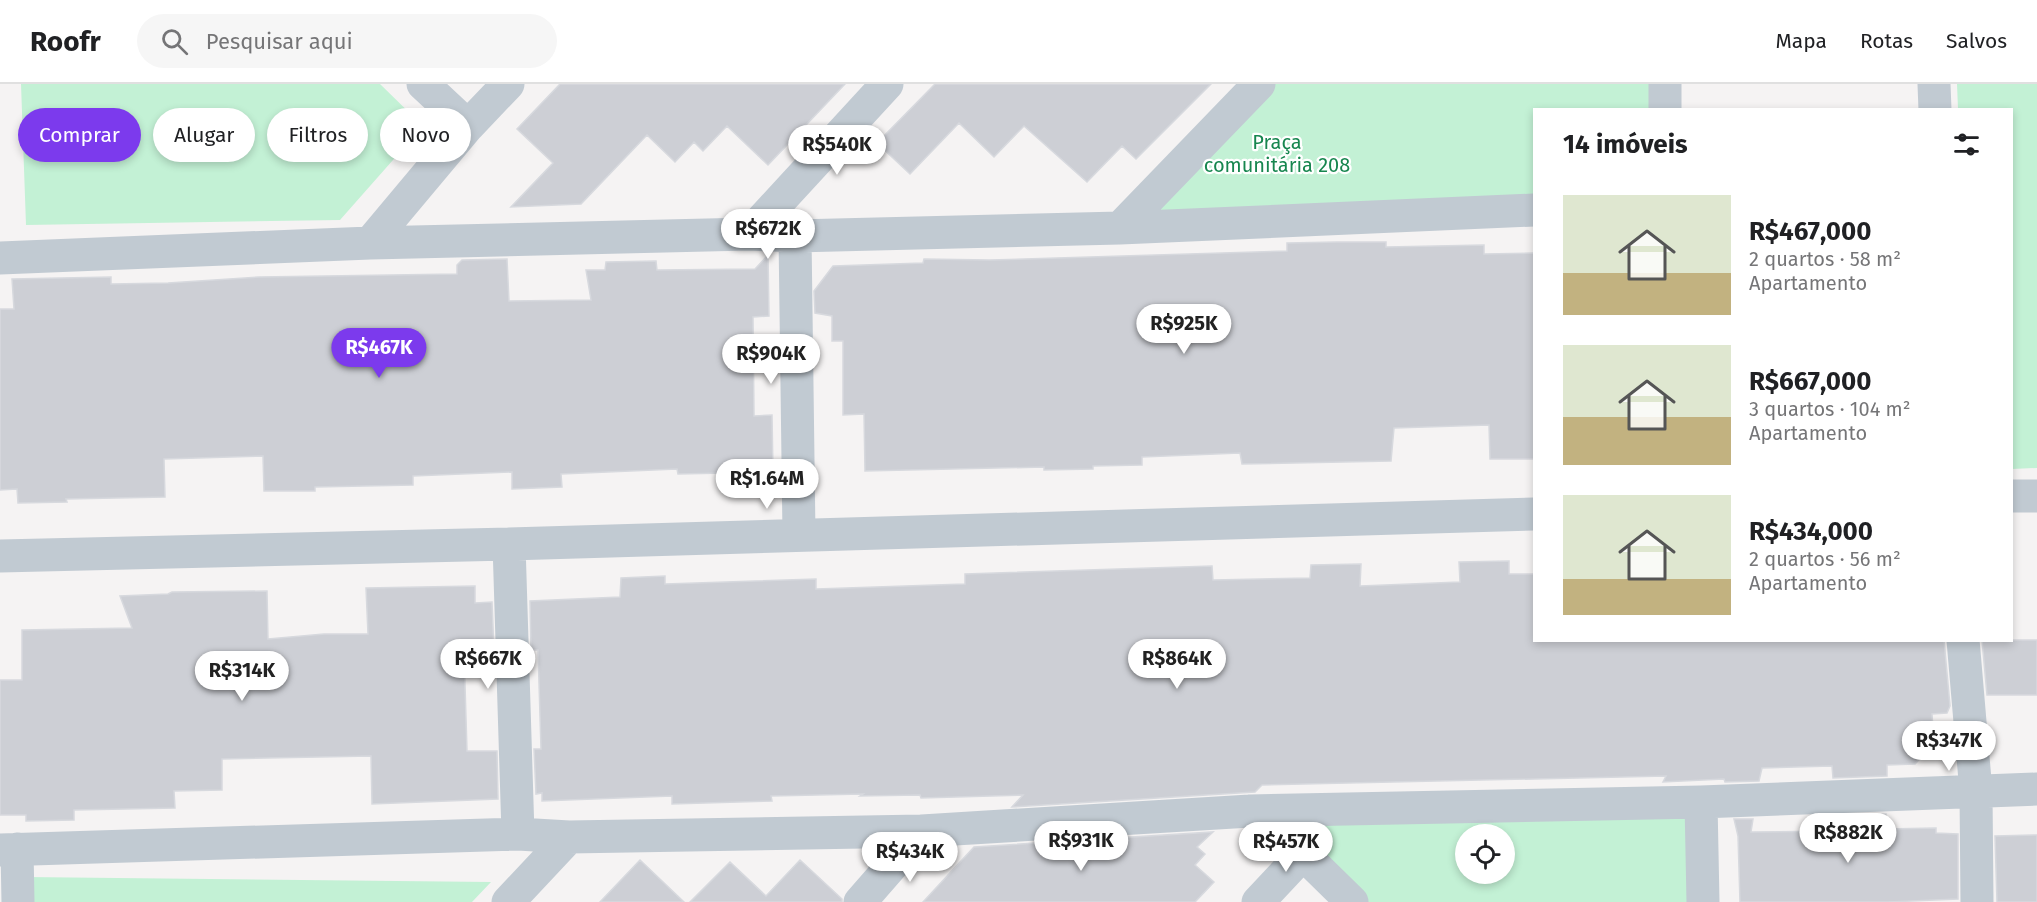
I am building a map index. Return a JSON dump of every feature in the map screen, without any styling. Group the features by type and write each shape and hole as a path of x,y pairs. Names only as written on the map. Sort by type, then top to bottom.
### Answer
{"street":[{"path":"423,84 449,108"},
{"path":"471,123 508,84"},
{"path":"749,234 887,84"},
{"path":"1120,228 1259,84"},
{"path":"1665,84 1665,108"},
{"path":"1934,84 1935,108"},
{"path":"370,243 438,162"},
{"path":"0,258 370,243 1120,228 1533,210"},
{"path":"795,236 799,535"},
{"path":"2013,496 2037,496"},
{"path":"0,556 509,544 1533,514"},
{"path":"509,544 518,834"},
{"path":"1963,642 1976,792 1977,902"},
{"path":"18,902 9,849 518,834 570,837 922,831 1250,811 1701,802 2037,789"},
{"path":"1701,802 1703,902"},
{"path":"1250,811 1303,854 1352,902"},
{"path":"860,902 922,831"},
{"path":"508,902 570,837"},
{"path":"1258,902 1303,854"}],"green space":[{"path":"21,84 380,84 405,108 380,108 380,162 391,162 340,220 26,225 24,162 141,162 141,108 22,108"},
{"name":"Praça comunitária 208","path":"1246,84 1672,84 1673,108 1533,108 1533,214 1109,230"},
{"path":"1957,84 2037,84 2037,468 2013,469 2013,108 1958,108"},
{"path":"1700,814 1701,902 1362,902 1269,818"},
{"path":"25,877 491,882 472,902 27,902"}],"building":[{"path":"560,84 845,84 768,165 727,126 703,151 694,142 675,162 647,135 581,204 511,207 553,163 517,129"},
{"path":"935,84 1211,84 1136,159 1122,146 1087,182 1024,126 994,157 959,123 910,174 877,143"},
{"path":"1386,242 1386,247 1484,245 1484,254 1533,253 1533,459 1490,459 1489,425 1394,428 1391,461 1242,464 1240,453 1142,457 1142,465 1093,466 1093,469 1044,470 1044,467 865,471 864,414 843,415 843,341 832,341 832,316 815,313 814,291 833,266 923,263 924,259 990,260 1287,251 1287,243"},
{"path":"768,255 769,316 753,317 754,416 772,415 773,472 678,474 677,469 561,474 562,487 512,489 512,472 413,476 413,485 315,487 315,491 264,491 263,456 164,459 165,497 66,499 67,502 18,503 17,489 0,490 0,309 14,309 12,279 111,277 111,284 259,277 457,274 457,265 462,260 507,259 509,301 591,300 586,270 605,270 606,262 656,261 657,270 755,269"},
{"path":"1509,561 1509,574 1533,574 1533,642 1944,642 1950,706 1947,713 1932,714 1934,744 1915,764 1887,765 1887,776 1833,778 1832,766 1762,768 1759,781 1725,782 1724,779 1663,782 1666,776 1262,785 1255,792 1012,807 1023,795 921,798 920,795 860,796 863,794 771,796 772,801 672,804 672,796 542,801 542,793 536,794 534,749 541,749 538,650 531,650 530,601 620,597 621,578 665,576 665,584 816,579 816,589 965,584 965,574 1212,566 1213,580 1310,578 1311,565 1361,564 1360,586 1460,582 1459,562"},
{"path":"475,586 475,603 492,602 494,651 464,652 467,751 497,751 498,799 372,804 371,756 222,759 222,790 174,791 175,808 74,810 74,820 26,821 26,815 0,815 0,680 22,680 22,630 132,628 120,596 172,592 267,591 268,639 324,634 368,634 366,588"},
{"path":"2037,640 2037,695 1987,695 1982,642"},
{"path":"1886,814 1885,829 1936,828 1936,833 1958,834 1958,899 1888,902 1740,902 1738,836 1734,819 1753,819 1751,832 1836,831 1835,816"},
{"path":"1213,832 1197,847 1205,854 1195,865 1214,882 1195,902 923,902 974,847"},
{"path":"2037,835 2037,902 1997,902 1995,836"},
{"path":"640,860 684,902 600,902"},
{"path":"800,860 842,899 842,902 690,902 730,862 766,896"}]}
